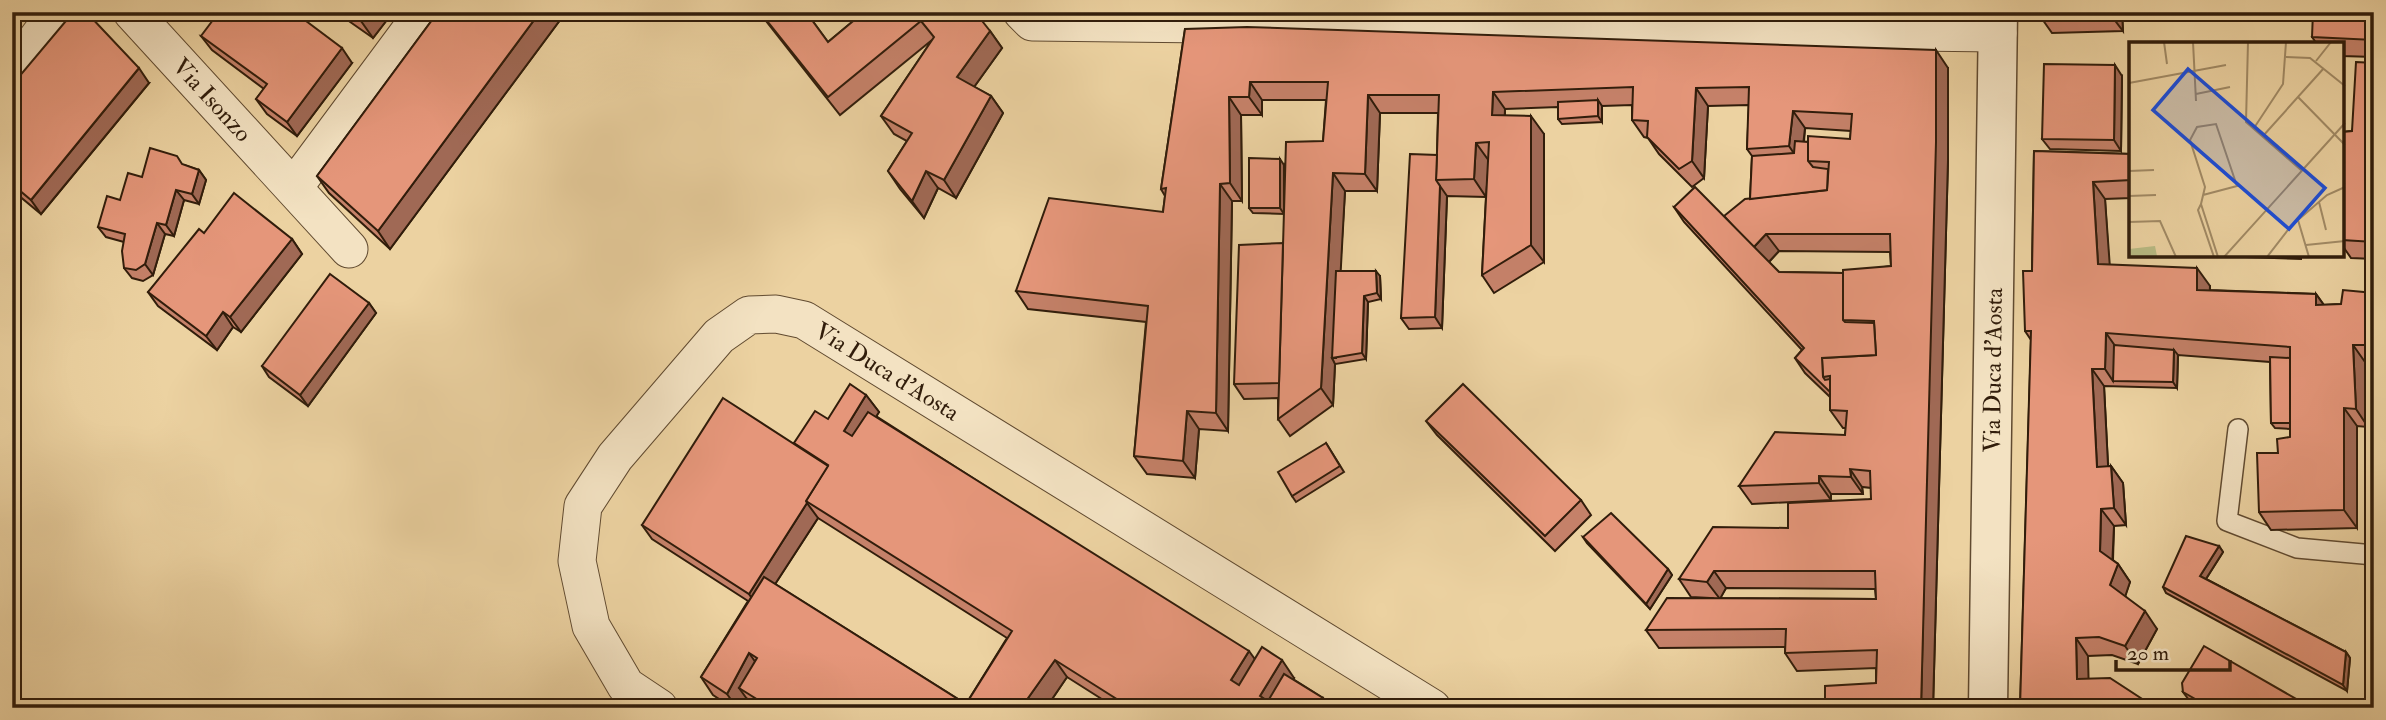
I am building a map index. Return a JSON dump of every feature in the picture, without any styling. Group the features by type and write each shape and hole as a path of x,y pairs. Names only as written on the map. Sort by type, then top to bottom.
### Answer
{"street":[{"path":"12,73 57,12"},
{"name":"Via Isonzo","path":"132,12 349,249"},
{"path":"294,187 424,12"},
{"path":"1023,12 1031,22 1156,18 1998,23"},
{"name":"Via Duca d'Aosta","path":"1989,708 1998,23"},
{"name":"Via Duca d'Aosta","path":"659,708 626,686 591,626 577,561 583,506 615,457 719,336 749,315 776,314 804,320 1432,708"}],"lane":[{"path":"2238,429 2227,521 2297,548 2374,555"}],"building":[{"path":"77,12 88,14 139,68 31,200 12,184 12,85 65,22"},
{"path":"219,12 294,12 342,48 287,122 256,99 267,84 201,36"},
{"path":"349,12 367,12 361,21"},
{"path":"438,12 540,12 378,231 317,176"},
{"path":"760,12 806,12 828,42 864,12 975,12 990,31 957,77 991,96 944,180 926,171 912,201 888,171 912,133 881,116 934,37 921,21 828,97"},
{"path":"2040,12 2110,12 2110,14 2040,16"},
{"path":"2313,12 2374,12 2374,40 2312,37"},
{"path":"1247,27 1936,50 1921,708 1765,708 1765,704 1825,705 1825,686 1876,683 1877,650 1785,653 1786,629 1646,630 1667,598 1876,599 1875,571 1714,571 1707,582 1679,579 1713,527 1788,528 1788,503 1871,499 1870,471 1850,469 1851,477 1819,476 1819,483 1739,486 1775,432 1845,435 1847,411 1830,410 1830,376 1823,377 1822,358 1876,355 1874,321 1843,320 1843,270 1891,266 1890,234 1766,234 1753,248 1724,216 1745,199 1827,190 1829,162 1808,161 1808,136 1850,139 1852,114 1793,111 1789,146 1747,149 1749,87 1696,88 1692,161 1679,169 1647,137 1648,121 1632,120 1633,87 1493,92 1492,115 1531,116 1531,245 1482,275 1489,142 1476,143 1474,179 1436,180 1439,95 1368,95 1365,174 1333,173 1321,388 1278,419 1286,142 1323,141 1328,82 1250,82 1249,97 1229,97 1230,183 1220,184 1216,413 1187,411 1183,461 1134,456 1148,306 1016,291 1049,198 1163,212 1166,188 1161,189 1185,29"},
{"path":"2356,62 2374,63 2374,242 2344,240 2344,132 2352,131"},
{"path":"2044,64 2115,65 2114,140 2042,139"},
{"path":"1598,100 1598,116 1558,119 1558,102"},
{"path":"1795,141 1808,142 1808,161 1813,167 1828,169 1827,190 1750,199 1752,156 1794,153"},
{"path":"150,148 177,156 182,164 199,170 192,194 176,190 166,225 157,223 145,264 136,270 124,268 122,251 125,234 98,227 107,196 120,200 128,173 142,177"},
{"path":"2034,151 2129,154 2129,180 2093,182 2098,264 2197,268 2197,290 2316,294 2316,305 2341,304 2343,290 2374,293 2374,345 2353,345 2356,409 2344,408 2344,510 2259,512 2257,453 2278,453 2277,439 2290,437 2290,347 2106,333 2105,369 2092,369 2097,467 2111,466 2114,508 2101,509 2100,551 2118,564 2110,585 2145,611 2125,646 2099,637 2076,638 2077,679 2110,678 2156,708 2087,708 2083,705 2082,708 2020,708 2031,331 2025,331 2023,271 2032,271"},
{"path":"1410,154 1437,155 1436,180 1440,186 1435,317 1401,318"},
{"path":"1249,158 1280,159 1280,208 1249,208"},
{"path":"1695,187 1779,272 1843,273 1843,320 1874,323 1876,355 1822,358 1823,377 1825,380 1830,379 1830,392 1795,358 1804,348 1674,207"},
{"path":"234,193 292,239 230,317 223,312 206,336 148,292 199,229 204,233"},
{"path":"1283,243 1279,383 1234,384 1239,245"},
{"path":"1336,271 1376,271 1377,293 1364,296 1362,353 1332,358"},
{"path":"330,274 369,303 300,395 262,366"},
{"path":"2114,345 2174,350 2173,382 2113,381"},
{"path":"2270,357 2290,358 2290,423 2271,423"},
{"path":"850,384 866,395 844,431 852,436 868,412 1249,651 1231,680 1239,685 1262,647 1282,660 1260,696 1268,701 1284,674 1323,698 1317,708 1131,708 1055,660 1021,708 771,708 739,688 757,658 749,653 727,694 701,677 764,577 966,704 1012,631 806,501 828,465 794,443 815,411 828,419"},
{"path":"1463,384 1581,500 1545,536 1426,421"},
{"path":"723,398 828,466 749,594 642,525"},
{"path":"1326,443 1340,466 1292,496 1278,472"},
{"path":"1611,513 1668,569 1646,604 1583,537"},
{"path":"2186,536 2219,546 2200,576 2346,652 2343,685 2163,587"},
{"path":"2204,646 2312,708 2211,708 2183,692 2182,683"}]}
